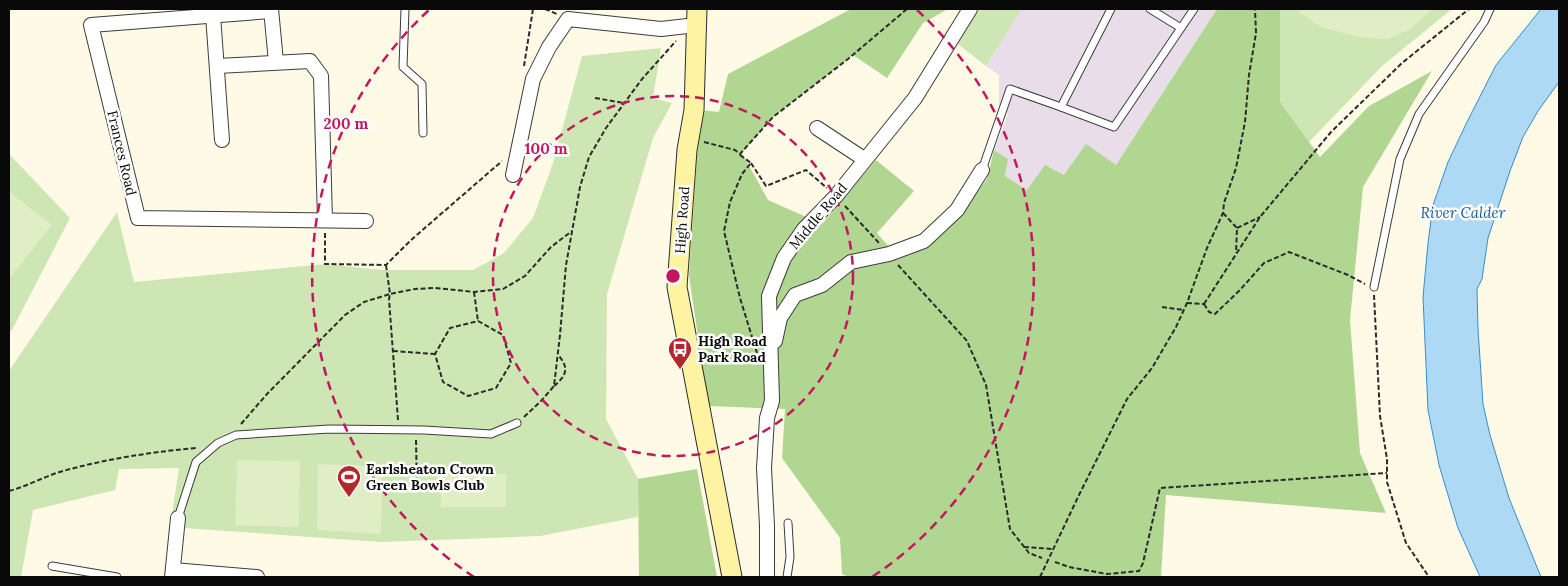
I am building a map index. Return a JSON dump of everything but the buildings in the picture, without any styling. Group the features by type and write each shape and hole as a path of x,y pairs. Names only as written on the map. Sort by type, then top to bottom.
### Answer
{"street":[{"name":"Middle Road","path":"767,577 764,468 767,418 772,401 768,296 784,258 804,229 836,196 915,98 970,9"},
{"path":"271,10 276,62"},
{"name":"Frances Road","path":"271,10 91,25 138,218 366,221"},
{"path":"213,15 222,140"},
{"path":"513,175 533,79 549,47 568,18 661,29 691,20"},
{"name":"High Road","path":"691,20 694,110 687,150 677,287 732,577"},
{"path":"217,66 310,61 321,76 325,220"},
{"path":"817,128 864,159"},
{"path":"772,401 776,389 774,347 780,318 795,295 822,285 852,262 889,254 924,241 957,210 982,170"},
{"path":"178,518 172,574 257,577"}],"lane":[{"path":"405,9 403,67 422,84 423,133"},
{"path":"1061,107 1111,9"},
{"path":"1150,9 1181,28"},
{"path":"982,170 1010,89 1114,127 1194,9"},
{"path":"1374,287 1400,158 1419,114 1484,22 1490,9"},
{"path":"178,518 196,462 213,447 236,435 329,429 416,430 492,434 517,423"},
{"path":"787,577 790,557 788,523"},
{"path":"52,566 117,577"}],"path":[{"path":"524,67 533,9"},
{"path":"740,154 773,117 848,59 907,9"},
{"path":"1040,577 1127,399 1152,368 1176,327 1207,248 1223,214 1224,203 1236,168 1245,122 1249,75 1256,34 1255,9"},
{"path":"1204,304 1260,217 1331,132 1402,63 1469,9"},
{"path":"554,386 566,265 580,187 589,157 606,128 624,103 642,79 675,44 691,20"},
{"path":"595,98 624,103"},
{"path":"687,150 696,140 734,150 752,164 742,174 730,202 724,231 740,298 757,354"},
{"path":"325,220 325,264 386,265 411,240 503,160"},
{"path":"1223,214 1238,228"},
{"path":"1238,228 1260,217"},
{"path":"1236,254 1238,228"},
{"path":"230,438 267,394 345,315 364,302 415,289 435,288 474,292 503,289 525,276 551,247 572,231"},
{"path":"1204,304 1209,312 1215,314 1264,263 1289,252 1374,287 1380,416 1384,439 1387,482 1406,543 1429,577"},
{"path":"889,254 967,341 986,386 1010,529 1029,553 1042,558"},
{"path":"386,265 390,294 388,300 399,430"},
{"path":"474,292 478,321"},
{"path":"1187,303 1204,304"},
{"path":"1162,307 1184,310"},
{"path":"478,321 503,335 511,363 496,388 468,396 443,382 435,354 450,328 478,321"},
{"path":"393,352 435,354"},
{"path":"517,423 563,379 566,370 563,361 558,355"},
{"path":"416,430 416,490"},
{"path":"9,490 62,471 110,460 168,451 213,447"},
{"path":"1055,562 1069,567 1107,574 1139,571 1143,563 1160,488 1387,473"},
{"path":"1024,547 1053,549"}],"shaded area":[{"path":"1022,9 1217,9 1116,165 1064,176 1028,190 1005,176 1008,159 994,150 1008,114 999,110 999,75 986,66"}],"green space":[{"path":"851,9 948,9 923,23 887,78 853,55 773,117 742,153 768,200 822,224 876,160 914,191 877,233 898,257 963,211 987,179 994,150 1008,159 1005,176 1027,190 1045,165 1064,175 1086,144 1116,165 1217,9 1280,9 1280,102 1320,157 1369,106 1432,71 1363,187 1350,320 1360,453 1386,513 1166,495 1161,577 848,577 842,574 840,538 782,458 785,409 708,406 689,275 700,110 719,112 728,74"},
{"path":"979,9 1022,9 986,66 958,44"},
{"path":"1280,9 1452,9 1382,66 1309,142 1280,102"},
{"path":"1297,9 1433,9 1409,30 1388,39 1358,37 1321,27"},
{"path":"661,48 653,98 672,103 653,138 607,294 606,419 638,479 638,517 540,536 381,542 170,527 179,468 119,469 115,490 33,510 21,577 9,577 9,371 117,212 134,282 325,264 383,270 473,270 504,253 533,218 553,163 582,56"},
{"path":"9,154 70,218 12,330 9,332"},
{"path":"9,191 52,225 9,279"},
{"path":"237,460 300,461 299,527 235,525"},
{"name":"Earlsheaton Crown Green Bowls Club","path":"318,464 382,467 381,534 317,530"},
{"path":"697,469 717,577 639,577 638,479"},
{"path":"440,474 506,474 506,507 441,507"}],"water":[{"name":"River Calder","path":"1541,9 1559,9 1559,82 1538,111 1523,137 1488,238 1482,279 1477,289 1483,404 1490,435 1509,498 1541,577 1480,577 1458,528 1439,465 1428,410 1423,297 1428,243 1433,205 1448,162 1467,122 1496,65"}],"place":[{"name":"High Road Park Road","path":"680,370"},
{"name":"Earlsheaton Crown Green Bowls Club","path":"349,498"}]}
